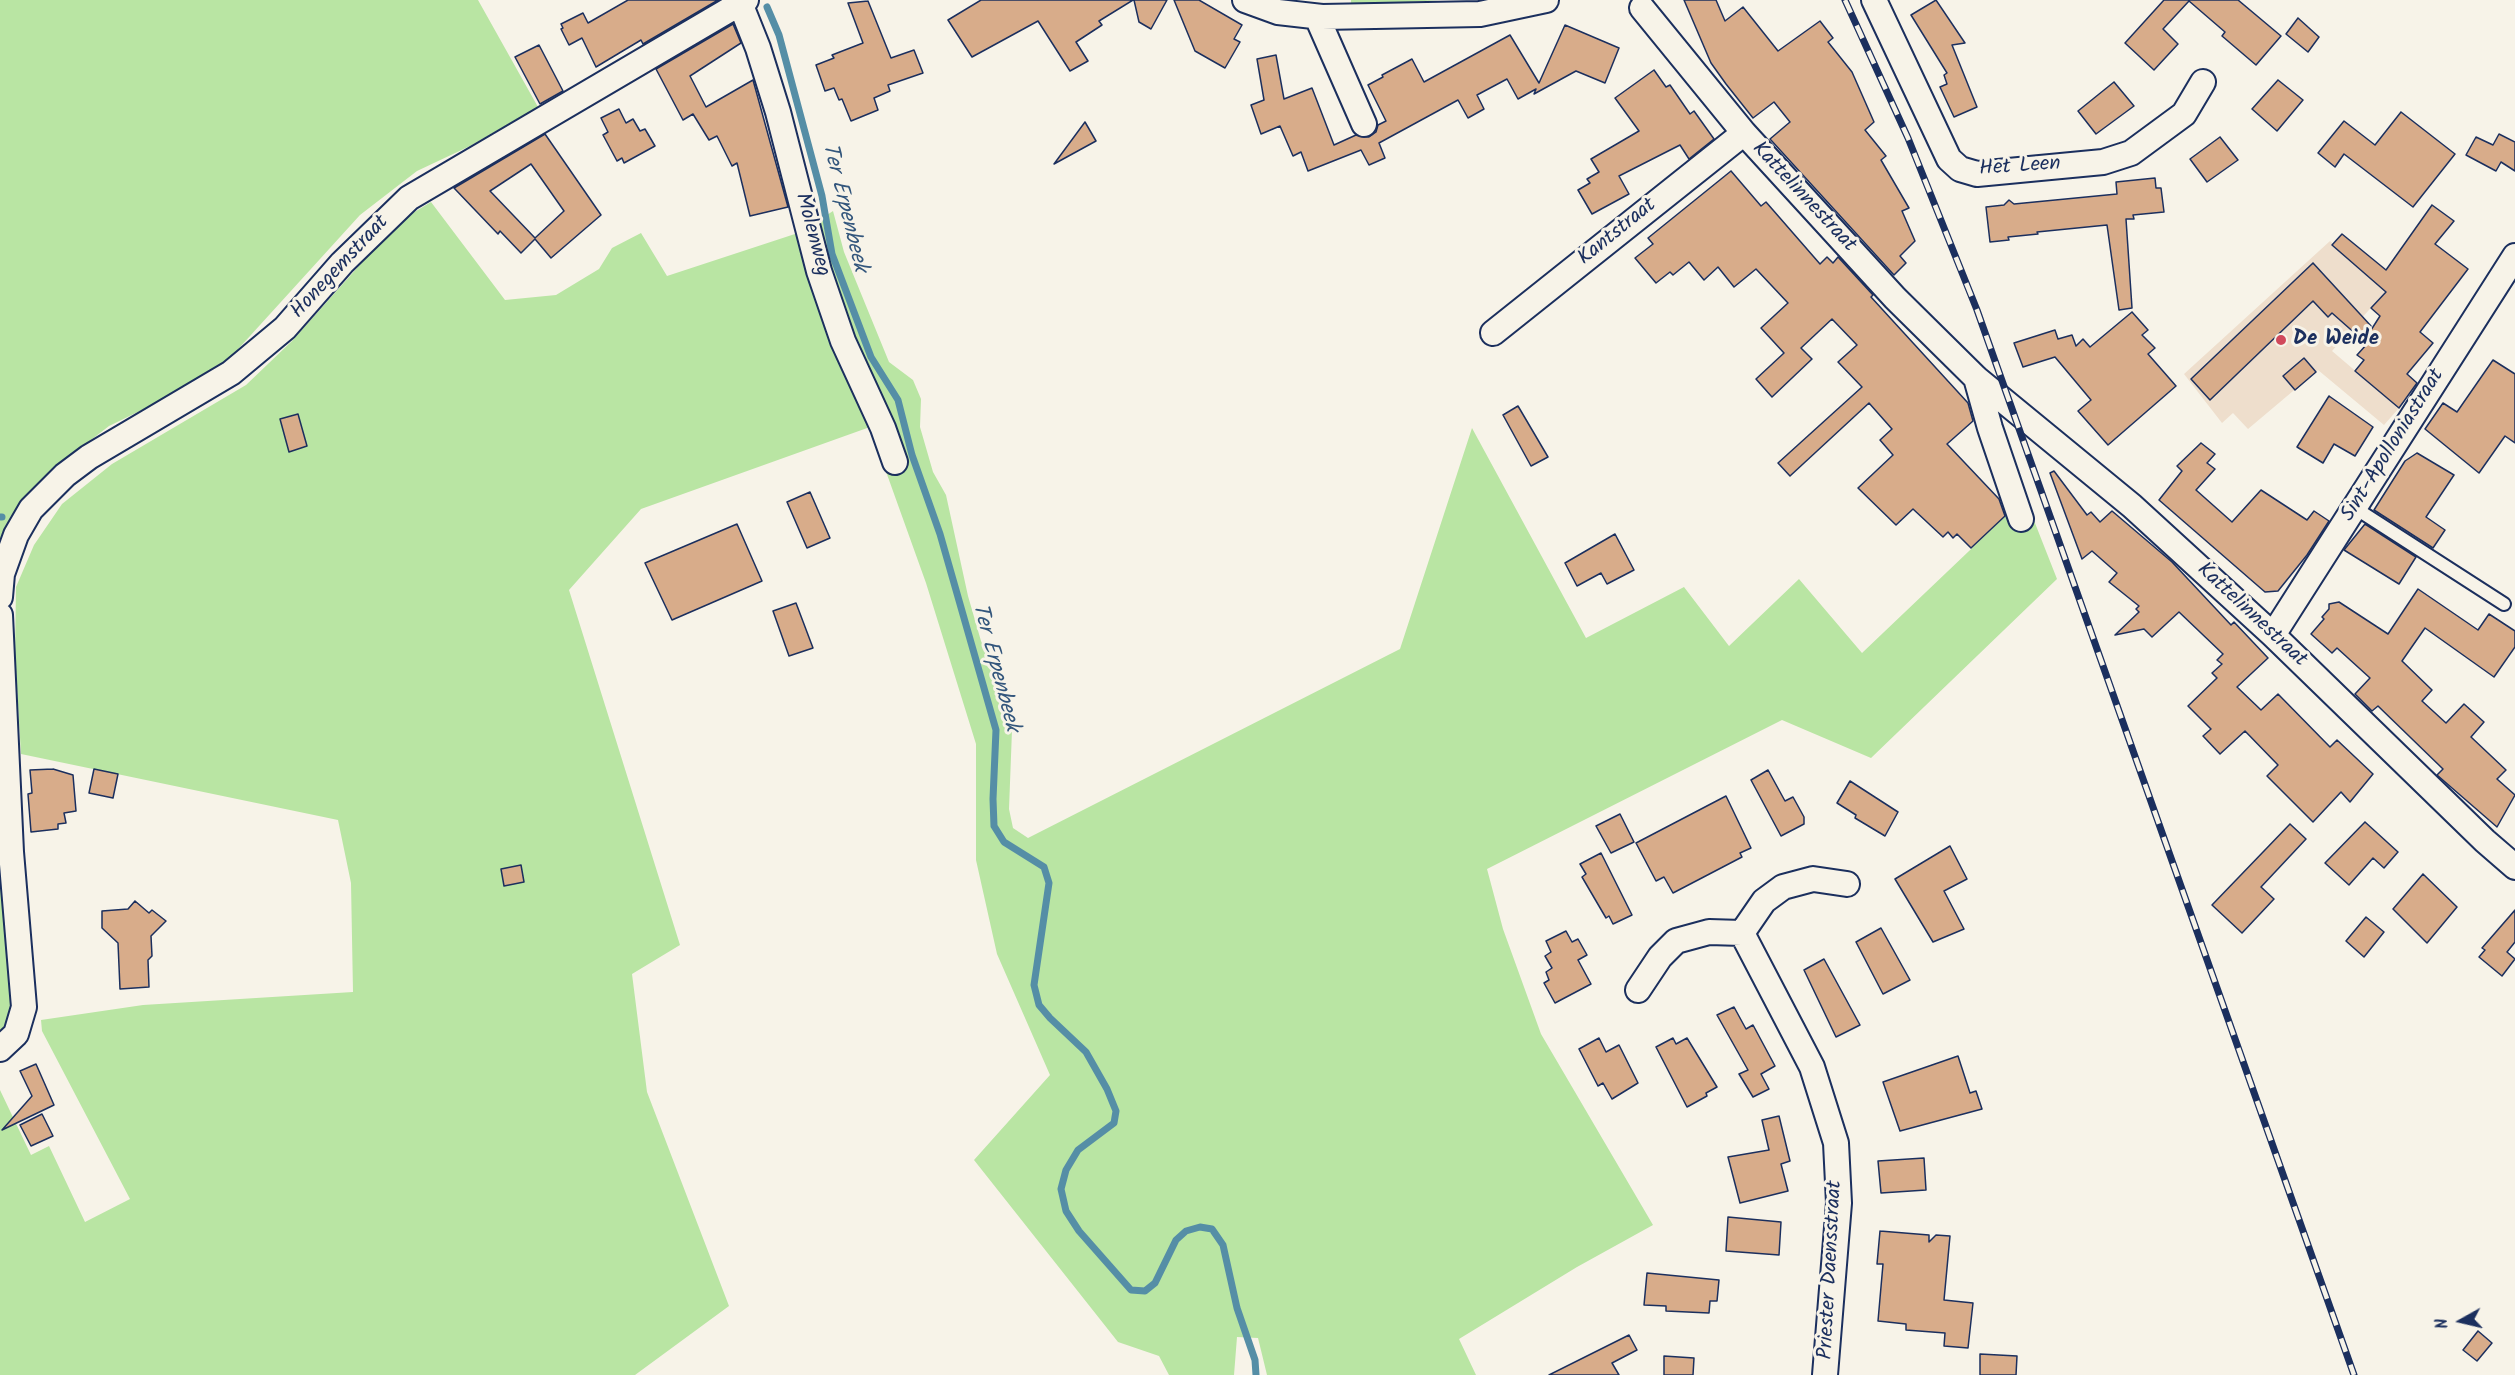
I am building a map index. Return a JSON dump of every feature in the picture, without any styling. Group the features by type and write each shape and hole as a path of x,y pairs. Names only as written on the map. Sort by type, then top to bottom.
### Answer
{"street":[{"path":"1245,0 1278,12 1317,17 1480,14 1546,0"},
{"name":"Het Leen","path":"1874,0 1949,159 1960,169 1977,174 2103,162 2131,153 2184,114 2203,82"},
{"name":"Molenweg","path":"741,1 778,112 819,271 843,341 883,428 895,462"},
{"name":"Honegemstraat","path":"0,597 2,574 15,535 32,509 65,475 89,457 231,373 285,328 342,263 410,198 741,1"},
{"name":"Kattelinnestraat","path":"1642,3 1744,133 1895,298 1976,378 2132,506 2273,635 2485,841 2515,867"},
{"path":"1317,17 1364,124"},
{"name":"Kantstraat","path":"1493,333 1744,133"},
{"name":"Sint-Apolloniastraat","path":"2273,635 2515,256"},
{"name":"Kattelinnestraat","path":"1976,378 1990,428 2022,519"},
{"path":"0,615 11,852 24,1008 16,1034 0,1049"},
{"path":"1638,990 1660,957 1676,941 1709,932 1742,933 1764,901 1783,887 1813,879 1847,884"},
{"name":"Priester Daensstraat","path":"1742,933 1812,1067 1836,1143 1839,1203 1826,1375"}],"lane":[{"path":"2355,507 2504,604"}],"shaded area":[{"name":"De Weide","path":"2330,241 2386,291 2332,351 2399,408 2384,425 2318,370 2248,429 2233,413 2222,423 2184,374"}],"green space":[{"path":"0,0 478,0 538,107 470,146 417,171 360,215 220,369 187,388 109,426 60,464 11,516 0,549"},
{"path":"1351,0 1439,0 1351,6"},
{"path":"431,202 505,300 556,295 599,269 612,248 641,233 667,276 801,232 833,211 844,252 889,362 913,380 921,399 920,427 933,472 946,495 968,596 981,641 1000,683 1012,730 1009,809 1013,828 1028,838 1400,649 1472,428 1586,638 1684,587 1729,646 1799,579 1862,653 2011,511 2017,524 2033,518 2057,579 1871,758 1782,720 1487,869 1503,929 1541,1034 1653,1225 1577,1267 1459,1339 1476,1375 1267,1375 1258,1338 1237,1337 1234,1375 1169,1375 1159,1356 1118,1342 974,1160 1050,1075 997,954 976,860 976,744 926,583 870,427 641,509 569,590 680,945 632,974 647,1092 729,1306 635,1375 0,1375 0,1090 31,1155 49,1146 85,1222 130,1199 42,1031 41,1020 143,1005 353,992 351,883 338,820 21,754 15,655 16,587 34,545 62,504 112,464 246,385 292,341 398,222"},
{"path":"0,805 16,1011 0,1034"}],"building":[{"path":"628,0 718,0 643,44 641,40 596,67 582,38 569,45 561,24 583,13 588,23"},
{"path":"981,0 1133,0 1099,21 1102,25 1076,42 1088,61 1070,71 1038,21 972,57 948,20"},
{"path":"1134,0 1167,0 1151,29 1139,22"},
{"path":"1174,0 1199,0 1242,25 1234,39 1240,42 1225,68 1195,51"},
{"path":"1684,0 1716,0 1725,21 1743,7 1778,51 1820,21 1833,38 1828,42 1852,72 1874,122 1865,130 1886,156 1881,160 1909,208 1902,211 1915,241 1900,256 1906,263 1894,275 1770,139 1790,122 1774,102 1753,118 1726,84 1711,63"},
{"path":"1936,0 1965,43 1952,45 1977,107 1954,117 1940,87 1947,84 1944,75 1947,73 1911,15"},
{"path":"2164,0 2238,0 2281,36 2256,65 2222,36 2225,32 2189,1 2163,29 2178,44 2154,70 2125,43"},
{"path":"868,1 891,58 914,50 923,73 888,85 890,91 874,98 878,110 851,121 842,99 839,100 834,88 825,91 816,65 834,58 832,55 863,43 848,3"},
{"path":"2298,18 2319,37 2308,52 2286,34"},
{"path":"733,24 741,43 690,76 706,107 753,80 788,207 750,216 737,163 732,166 717,136 709,140 693,114 683,120 656,69"},
{"path":"1565,25 1619,48 1605,83 1576,71 1534,94 1536,89 1518,99 1507,79 1477,95 1484,109 1468,118 1458,100 1379,143 1385,158 1369,165 1361,150 1308,171 1301,152 1293,156 1280,126 1261,134 1251,105 1264,100 1257,59 1276,55 1284,99 1312,88 1334,145 1356,135 1369,137 1376,132 1378,125 1386,121 1368,85 1383,77 1382,75 1412,59 1424,82 1510,35 1539,83"},
{"path":"539,45 563,91 540,104 515,57"},
{"path":"1654,70 1666,87 1670,85 1690,114 1694,111 1714,139 1689,159 1680,145 1619,176 1629,194 1592,214 1578,190 1590,183 1587,179 1599,172 1591,159 1639,131 1615,98"},
{"path":"2278,80 2303,100 2277,131 2252,109"},
{"path":"2114,82 2134,106 2096,134 2078,111"},
{"path":"619,109 626,123 633,119 640,131 645,129 655,146 624,163 622,158 617,161 603,135 608,132 601,118"},
{"path":"2401,112 2455,154 2413,207 2344,154 2335,167 2318,153 2344,121 2375,145"},
{"path":"1085,122 1096,141 1054,164"},
{"path":"545,134 601,215 551,258 535,239 521,253 500,231 498,234 454,188","holes":["531,164 564,211 535,238 490,191"]},
{"path":"2499,134 2515,142 2515,171 2501,162 2496,171 2466,155 2476,137 2493,145"},
{"path":"2220,137 2238,160 2207,182 2190,159"},
{"path":"1731,171 1761,206 1766,202 1820,264 1827,257 1833,263 1838,257 1873,295 1871,297 1968,403 1973,421 1947,444 1999,499 2005,516 1971,548 1957,534 1953,538 1948,532 1943,537 1913,509 1896,525 1858,488 1893,455 1880,440 1892,429 1869,403 1790,476 1778,463 1862,387 1838,362 1857,345 1832,319 1801,348 1812,359 1772,397 1756,379 1784,353 1761,328 1788,303 1756,269 1734,287 1718,267 1704,280 1689,262 1673,275 1670,272 1656,283 1635,258 1653,244 1648,238"},
{"path":"2155,178 2156,188 2161,188 2164,212 2133,215 2134,219 2126,219 2132,308 2119,310 2107,225 2037,232 2038,234 2008,237 2009,240 1990,242 1986,207 2004,205 2009,200 2014,204 2117,194 2116,182"},
{"path":"2432,205 2454,221 2435,244 2468,269 2420,332 2433,343 2407,374 2417,383 2399,408 2355,371 2364,360 2357,355 2367,344 2364,341 2380,316 2371,308 2386,292 2332,245 2342,234 2386,270"},
{"path":"2313,263 2371,326 2358,336 2332,313 2328,317 2313,301 2210,400 2191,379"},
{"path":"2132,312 2148,330 2142,335 2155,348 2148,354 2176,386 2108,445 2078,411 2091,400 2055,357 2023,367 2014,343 2055,330 2058,339 2072,335 2076,346 2083,339 2090,347"},
{"path":"2304,358 2316,372 2295,390 2283,376"},
{"path":"2493,360 2515,374 2515,443 2505,436 2479,473 2425,429 2443,403 2457,412"},
{"path":"2329,396 2373,427 2355,456 2334,444 2323,463 2297,447"},
{"path":"1518,406 1548,457 1531,466 1503,415"},
{"path":"298,414 307,446 289,452 280,419"},
{"path":"2201,443 2215,454 2207,463 2215,469 2196,490 2232,522 2261,490 2307,520 2314,511 2329,521 2307,555 2278,591 2265,592 2159,500 2182,471 2177,466"},
{"path":"2417,453 2454,475 2426,517 2445,530 2433,548 2374,510 2405,461"},
{"path":"2054,471 2087,515 2091,512 2100,522 2112,511 2172,562 2231,625 2234,622 2268,658 2237,687 2261,710 2278,694 2330,747 2337,740 2373,774 2350,802 2341,792 2313,822 2267,776 2278,765 2245,731 2220,754 2203,736 2211,729 2188,706 2217,678 2212,673 2222,664 2217,660 2223,654 2179,612 2152,637 2144,629 2115,635 2139,612 2136,609 2139,606 2109,582 2117,573 2092,551 2082,559 2050,473"},
{"path":"810,492 830,538 807,548 787,502"},
{"path":"737,524 762,581 672,620 645,563"},
{"path":"2365,524 2416,557 2399,584 2344,550"},
{"path":"1615,534 1634,570 1607,584 1601,573 1577,586 1565,563"},
{"path":"2418,589 2478,630 2489,614 2515,631 2515,647 2494,677 2425,628 2402,661 2432,690 2422,701 2446,723 2464,704 2484,722 2471,737 2506,770 2497,779 2515,795 2497,827 2437,775 2443,769 2378,706 2372,711 2355,694 2370,678 2337,648 2332,653 2311,634 2324,619 2322,617 2329,609 2329,604 2339,602 2388,634"},
{"path":"796,603 813,648 789,656 773,611"},
{"path":"53,769 73,775 76,811 64,813 66,823 58,824 58,829 31,832 28,794 32,793 30,770"},
{"path":"94,769 118,774 113,798 89,793"},
{"path":"1768,770 1785,801 1793,797 1804,817 1804,824 1781,836 1751,780"},
{"path":"1850,781 1898,812 1885,836 1855,818 1856,815 1837,803"},
{"path":"1726,796 1751,848 1740,853 1742,857 1673,893 1664,877 1656,881 1636,843"},
{"path":"1620,814 1634,842 1611,853 1596,826"},
{"path":"2365,822 2398,852 2384,868 2373,858 2349,885 2325,863"},
{"path":"2290,824 2306,839 2261,887 2274,899 2242,933 2212,905"},
{"path":"1950,846 1967,879 1944,891 1964,929 1933,942 1895,879"},
{"path":"1601,853 1632,915 1613,924 1609,916 1606,918 1582,877 1586,874 1580,864"},
{"path":"521,865 524,882 504,886 501,869"},
{"path":"2423,874 2457,907 2427,943 2393,909"},
{"path":"135,901 149,913 152,910 166,921 151,936 152,956 148,960 149,987 120,989 118,943 102,928 102,911 128,909"},
{"path":"2515,910 2515,942 2507,952 2515,959 2502,976 2479,957 2485,950 2482,948"},
{"path":"2366,917 2384,932 2364,957 2346,941"},
{"path":"1881,928 1910,980 1883,994 1856,942"},
{"path":"1566,931 1572,942 1578,939 1587,955 1578,960 1591,984 1555,1003 1544,983 1549,980 1546,972 1552,968 1545,956 1551,952 1546,941"},
{"path":"1824,959 1860,1025 1836,1037 1804,970"},
{"path":"1734,1007 1746,1029 1753,1025 1775,1066 1761,1074 1769,1089 1753,1097 1739,1074 1748,1070 1717,1015"},
{"path":"1599,1038 1606,1052 1619,1045 1638,1083 1612,1099 1603,1083 1598,1086 1579,1049"},
{"path":"1673,1038 1676,1044 1687,1038 1717,1087 1706,1093 1707,1096 1687,1107 1656,1047"},
{"path":"1958,1056 1970,1093 1976,1091 1982,1109 1900,1131 1883,1082"},
{"path":"36,1064 54,1105 2,1130 32,1096 20,1071"},
{"path":"42,1114 53,1136 31,1146 20,1125"},
{"path":"1779,1116 1790,1161 1781,1164 1788,1191 1740,1203 1728,1157 1769,1150 1762,1120"},
{"path":"1924,1158 1926,1190 1881,1193 1878,1161"},
{"path":"1728,1217 1781,1222 1779,1255 1726,1251"},
{"path":"1880,1231 1929,1235 1929,1242 1936,1235 1950,1236 1944,1300 1973,1303 1968,1348 1944,1346 1945,1333 1906,1330 1906,1324 1878,1321 1883,1264 1877,1264"},
{"path":"1647,1273 1719,1280 1717,1301 1710,1301 1709,1313 1666,1311 1666,1306 1644,1305"},
{"path":"2478,1331 2492,1343 2477,1361 2463,1350"},
{"path":"1629,1335 1637,1350 1612,1363 1619,1375 1549,1375"},
{"path":"1980,1354 2017,1356 2016,1375 1980,1375"},
{"path":"1664,1356 1694,1358 1693,1375 1664,1375"}],"waterway":[{"name":"Ter Erpenbeek","path":"767,7 779,35 822,196 832,254 871,357 898,400 912,455 940,534 996,730 994,826 1004,842 1044,867 1049,883 1034,985 1039,1005 1086,1052 1107,1089 1116,1111 1114,1123 1078,1150 1066,1170 1061,1189 1066,1211 1079,1231 1131,1290 1145,1291 1155,1283 1176,1240 1186,1231 1200,1227 1212,1229 1223,1245 1237,1308 1255,1360 1256,1375"}],"railway":[{"path":"1845,0 1908,138 1977,310 2354,1375"}],"place":[{"name":"De Weide","path":"2281,340"}]}
